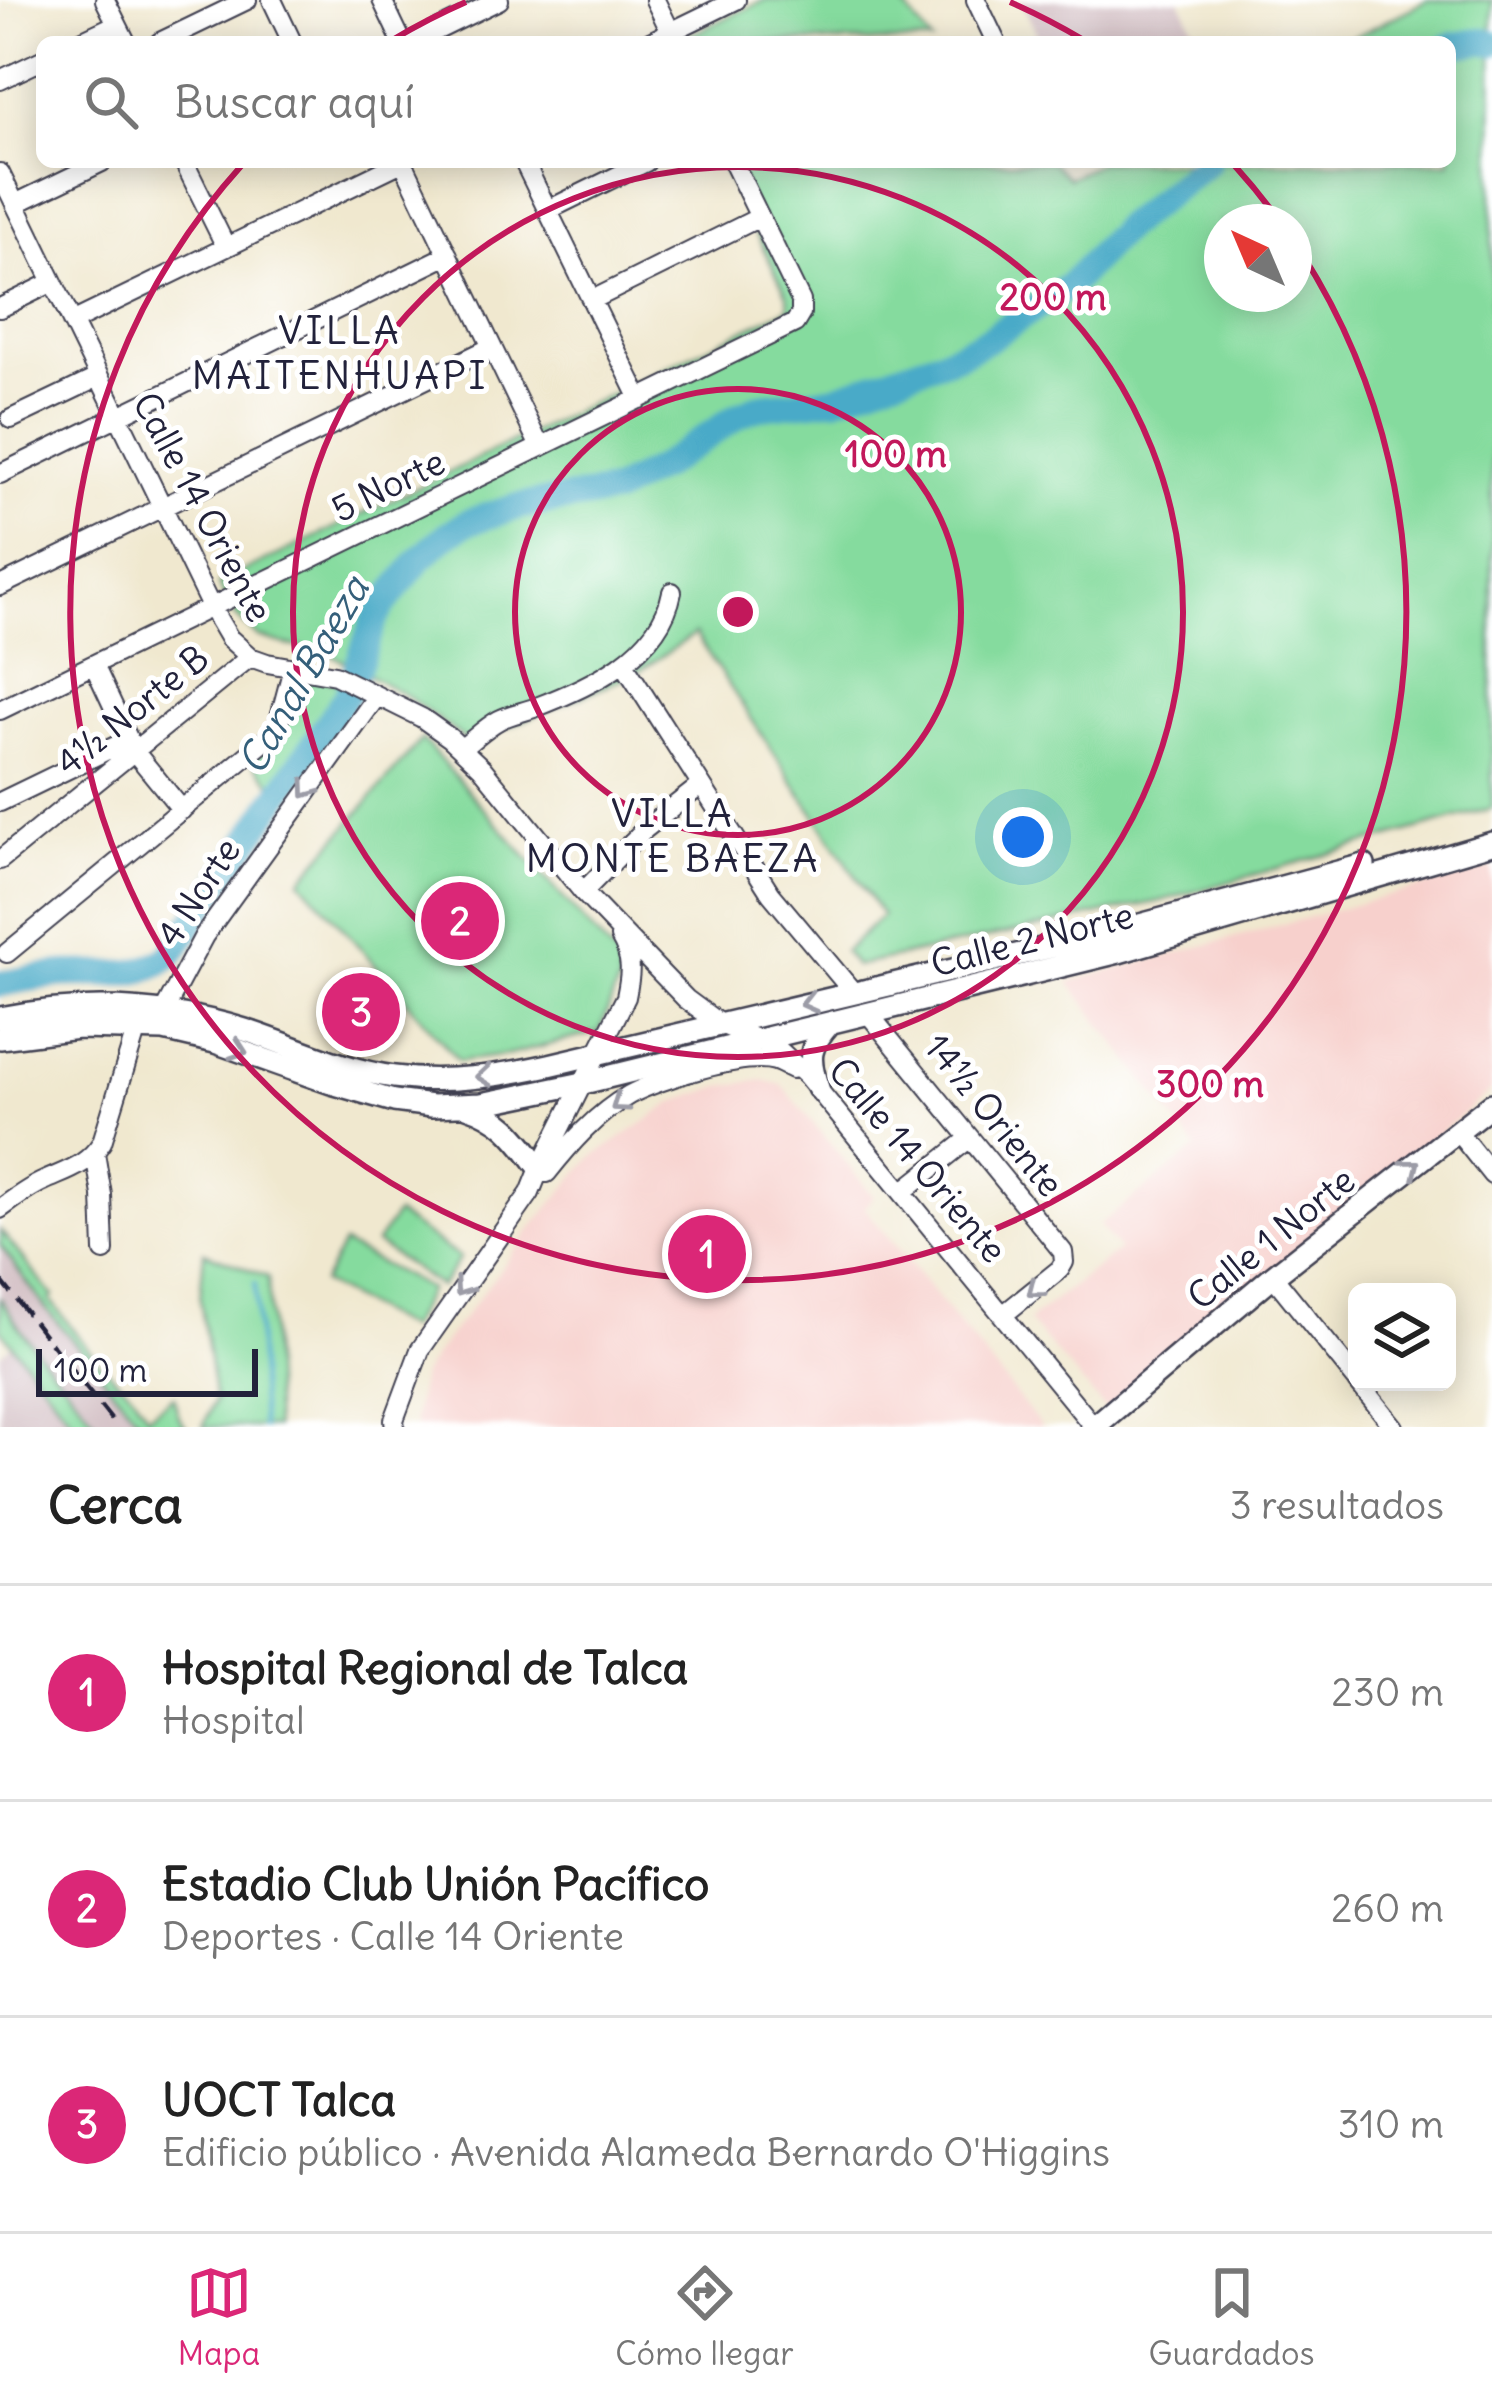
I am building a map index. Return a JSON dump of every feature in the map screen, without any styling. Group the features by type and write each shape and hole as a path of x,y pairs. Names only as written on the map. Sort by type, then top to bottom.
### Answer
{"main road":[{"name":"Calle 2 Norte","path":"0,1018 104,1007 164,1011 244,1030 368,1073 450,1080 501,1075 1123,930 1492,829"},
{"name":"Calle 2 Norte","path":"461,1105 584,1083 1168,939 1492,843"},
{"path":"812,1082 810,1056 830,1022"},
{"path":"0,1038 53,1029 136,1028 215,1042 369,1095 433,1106 461,1105 489,1113 540,1168"},
{"name":"Calle 1 Norte","path":"1094,1427 1273,1276 1492,1104"}],"street":[{"path":"107,0 121,33"},
{"path":"170,36 219,6 247,0"},
{"path":"272,0 289,36"},
{"path":"382,0 399,36"},
{"path":"425,36 499,0"},
{"path":"655,0 673,36"},
{"path":"675,36 736,0"},
{"path":"976,0 993,36"},
{"path":"0,80 36,63"},
{"path":"15,204 90,168"},
{"path":"187,168 226,247"},
{"path":"353,168 360,183"},
{"path":"72,322 390,168"},
{"path":"405,168 540,447"},
{"path":"527,168 640,399"},
{"path":"548,210 634,168"},
{"path":"592,300 760,217 737,168"},
{"name":"Calle 14 Oriente","path":"0,173 229,638 250,656 334,675 422,718 462,748 583,892 686,999 719,1024 782,1052 812,1082 1094,1427"},
{"name":"5 Norte","path":"2,704 212,609 795,323 801,301 760,217"},
{"path":"0,474 448,255"},
{"path":"0,308 53,282"},
{"path":"0,586 492,347"},
{"path":"11,419 99,377"},
{"path":"462,748 495,722 627,669 669,608 672,592"},
{"name":"4½ Norte B","path":"0,860 131,746 250,656"},
{"path":"94,665 131,746 182,810"},
{"path":"7,953 276,732 293,668"},
{"path":"627,669 784,910 853,992"},
{"name":"4 Norte","path":"164,1011 204,936 369,692"},
{"path":"0,802 131,746"},
{"path":"583,892 645,829 700,786"},
{"path":"530,1193 626,997 632,969 611,923"},
{"name":"14½ Oriente","path":"868,1013 1060,1249 1064,1262 1058,1272 1003,1315"},
{"path":"0,1209 40,1182 82,1165 95,1153 136,1028"},
{"path":"395,1427 420,1350 530,1193 583,1131 629,1095 720,1064 774,1060 812,1082"},
{"path":"1457,1131 1492,1175"},
{"path":"902,1192 970,1138"},
{"path":"95,1153 104,1251"},
{"path":"1273,1276 1348,1369"},
{"path":"1366,1391 1394,1427"}],"shaded area":[{"path":"1020,0 1180,0 1198,36 1038,36"},
{"path":"1492,868 1492,1090 1106,1410 1028,1321 1119,1250 1099,1225 1197,1149 1069,982"},
{"path":"763,1080 782,1085 874,1197 864,1207 1042,1427 416,1427 421,1376 589,1160 674,1102 721,1086"},
{"path":"0,1230 98,1361 132,1393 156,1427 0,1427 0,1355 12,1344 0,1329"}],"green space":[{"path":"765,0 900,0 927,36 688,36"},
{"path":"1428,0 1492,0 1492,808 1161,901 855,966 844,952 882,916 695,634 638,672 494,733 475,747 408,697 323,650 258,637 236,616 218,584 789,308 788,297 723,168 1057,168 1068,178 1089,168 1456,168 1456,36 1356,36"},
{"path":"296,674 342,683 273,785 250,759 279,735"},
{"path":"422,739 619,961 619,982 599,1032 509,1055 459,1061 301,880"},
{"path":"396,1214 460,1258 440,1287 376,1243"},
{"path":"0,1230 98,1361 132,1393 148,1416 173,1396 186,1427 145,1427 47,1310 0,1245"},
{"path":"343,1244 429,1289 408,1329 322,1283"},
{"path":"204,1252 268,1277 275,1427 203,1427 215,1400 200,1299"},
{"path":"0,1298 99,1427 77,1427 0,1329"}],"waterway":[{"name":"Canal Baeza","path":"1456,45 1492,43"},
{"name":"Canal Baeza","path":"0,984 59,975 135,972 171,955 347,695 384,604 420,559 448,534 468,522 520,506 615,492 757,407 834,398 959,354 1069,286 1123,229 1199,168"},
{"path":"255,1284 262,1427"}],"railway":[{"path":"0,1279 117,1427"}],"place":[{"name":"Estadio Club Unión Pacífico","path":"460,921"},
{"name":"UOCT Talca","path":"361,1012"},
{"name":"Hospital Regional de Talca","path":"707,1254"}],"district":[{"name":"VILLA MAITENHUAPI","path":"340,352"},
{"name":"VILLA MONTE BAEZA","path":"673,836"}]}
